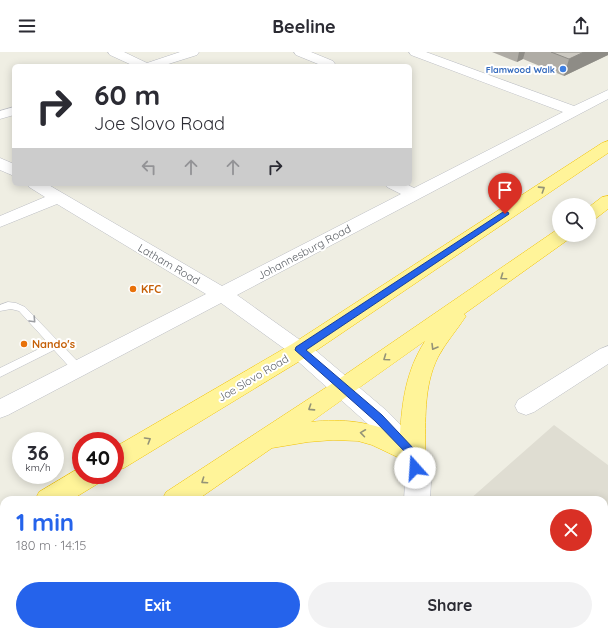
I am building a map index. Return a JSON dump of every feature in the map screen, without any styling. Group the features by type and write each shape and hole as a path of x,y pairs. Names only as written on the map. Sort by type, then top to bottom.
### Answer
{"highway":[{"name":"Joe Slovo Road","path":"124,455 300,350 608,146"},
{"path":"596,210 608,201"},
{"path":"181,496 344,387 552,242"},
{"path":"265,439 314,431 344,430 370,434 412,453 416,393 421,370 445,330 464,304"},
{"path":"55,496 75,484"}],"street":[{"path":"114,52 140,64"},
{"path":"155,64 193,52"},
{"path":"300,52 329,64"},
{"path":"415,52 574,111"},
{"name":"Johannesburg Road","path":"0,409 608,94"},
{"path":"0,115 12,112"},
{"path":"0,163 12,170"},
{"name":"Latham Road","path":"38,186 222,295 300,350"},
{"path":"397,186 414,194"},
{"path":"0,222 58,198"},
{"path":"300,350 378,418 412,453 418,482 417,496"},
{"path":"526,406 608,354"}],"lane":[{"path":"0,308 16,305 22,309 78,369"},
{"path":"0,373 56,345"}],"shaded area":[{"path":"554,425 608,465 608,496 474,496"}],"building":[{"path":"551,52 584,52 569,59"}],"place":[{"name":"Flamwood Walk","path":"563,69"},
{"name":"KFC","path":"133,289"},
{"name":"Nando's","path":"24,344"}],"route":[{"path":"415,468 412,453 378,418 300,350 505,214"}]}
